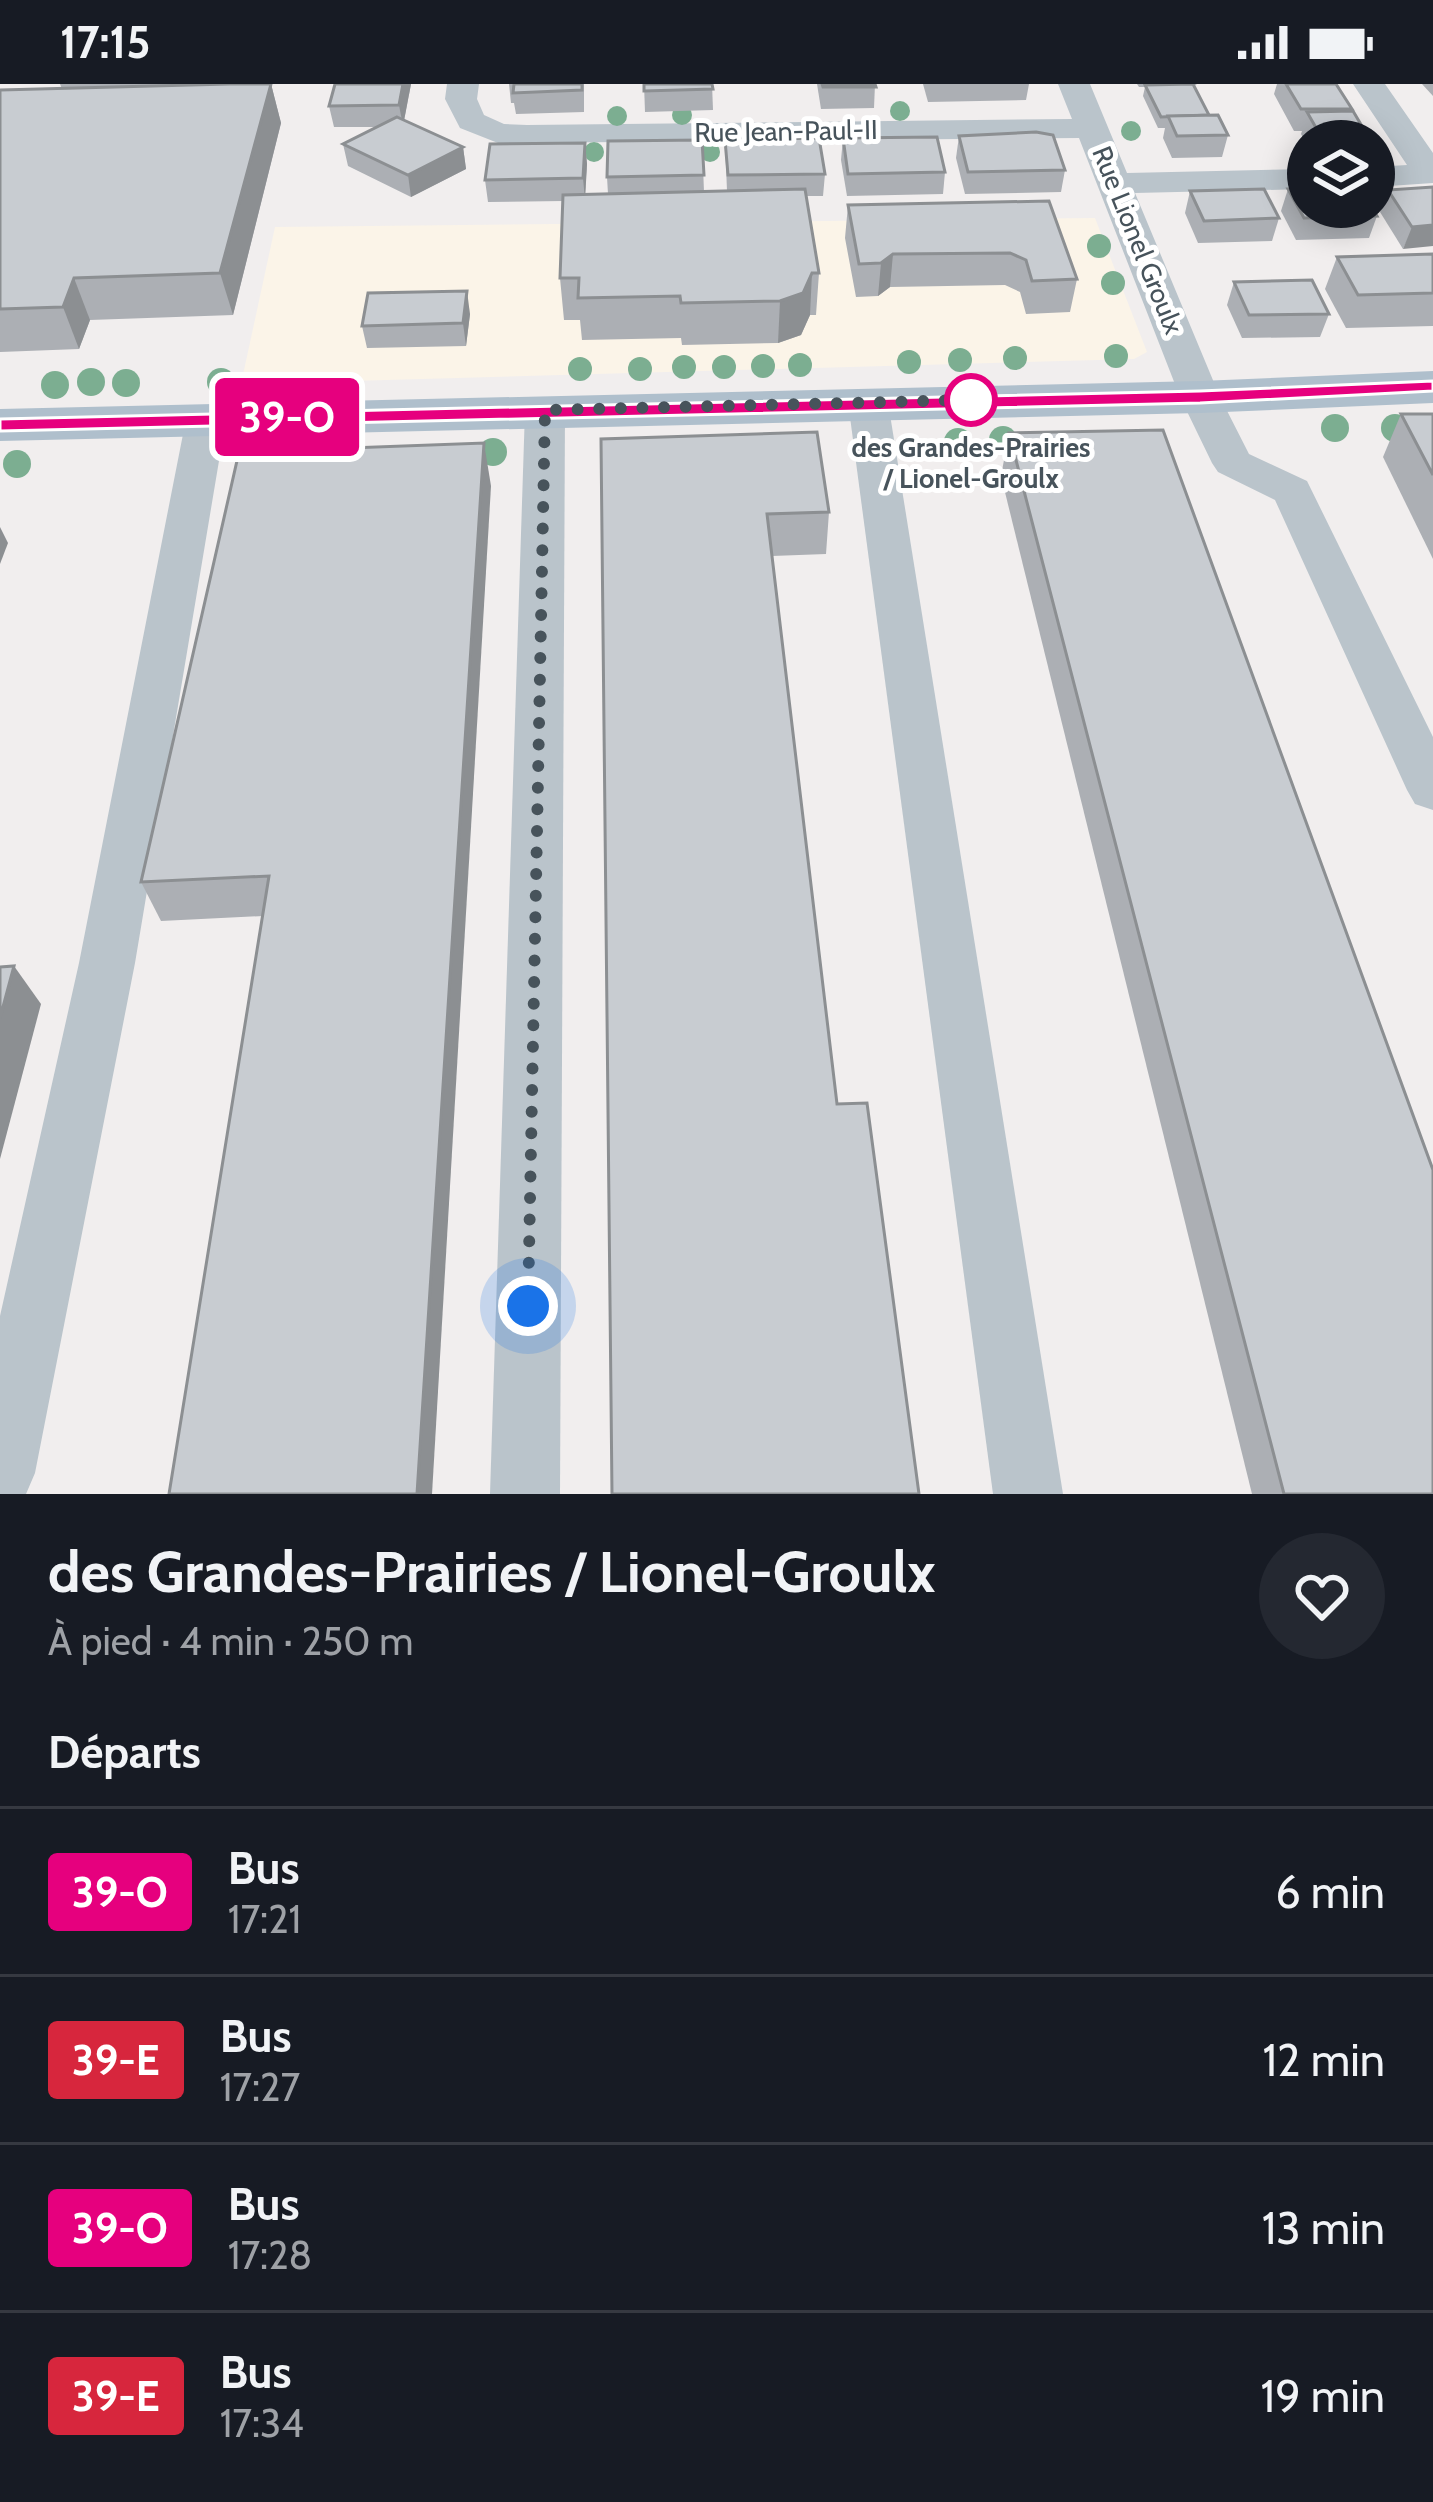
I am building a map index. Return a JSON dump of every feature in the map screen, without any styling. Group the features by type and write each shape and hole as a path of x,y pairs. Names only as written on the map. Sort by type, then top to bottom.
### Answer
{"main road":[{"path":"0,425 1200,397 1433,387"}],"street":[{"name":"Rue Jean-Paul-II","path":"463,84 464,111 480,128 527,135 769,120 1093,128"},
{"name":"Rue Lionel Groulx","path":"1075,84 1200,397 1233,463 1292,490 1433,790"},
{"path":"1369,84 1431,173"},
{"path":"1395,176 1431,173"},
{"path":"1116,183 1287,179"},
{"path":"868,402 1028,1494"},
{"path":"525,1494 545,410"},
{"path":"0,1473 107,963 206,419"}],"shaded area":[{"path":"1095,218 1147,352 1134,359 241,384 275,227"}],"building":[{"path":"271,84 220,273 74,278 63,307 0,309 0,90"},
{"path":"335,84 403,84 399,105 329,106"},
{"path":"514,84 582,84 582,90 513,93"},
{"path":"644,84 712,84 713,89 644,91"},
{"path":"875,84 876,87 823,87"},
{"path":"1193,84 1209,115 1161,117 1145,85"},
{"path":"1286,84 1336,84 1352,109 1301,109"},
{"path":"1353,111 1358,120 1312,120 1307,112"},
{"path":"1218,115 1228,135 1177,136 1168,116"},
{"path":"397,117 463,147 408,175 343,144"},
{"path":"1053,135 1065,170 968,172 959,136"},
{"path":"937,137 945,172 848,174 843,138"},
{"path":"819,138 825,174 728,175 725,140"},
{"path":"702,140 704,175 607,177 608,141"},
{"path":"585,143 583,178 485,180 490,144"},
{"path":"1433,187 1433,225 1412,227 1395,201 1395,190"},
{"path":"805,189 819,273 812,273 803,293 780,301 578,298 579,278 560,278 563,195"},
{"path":"1264,189 1279,218 1204,221 1190,191"},
{"path":"1049,201 1077,279 1032,281 1026,260 1010,253 893,254 881,263 859,264 848,205"},
{"path":"1433,254 1433,293 1358,295 1337,257"},
{"path":"1312,280 1329,314 1249,315 1234,282"},
{"path":"467,291 463,323 362,326 368,293"},
{"path":"1401,414 1433,414 1433,475"},
{"path":"1163,430 1433,1170 1433,1494 1284,1494 1009,433"},
{"path":"817,432 829,512 767,514 837,1104 867,1103 919,1494 612,1494 601,439"},
{"path":"484,443 417,1494 169,1494 269,876 141,882 239,452"},
{"path":"14,966 0,1018 0,967"}],"bus line":[{"name":"39-O","path":"0,425 1200,397 1433,387"}],"place":[{"name":"des Grandes-Prairies / Lionel-Groulx","path":"971,400"}],"route":[{"path":"528,1306 545,410 971,400"}]}
